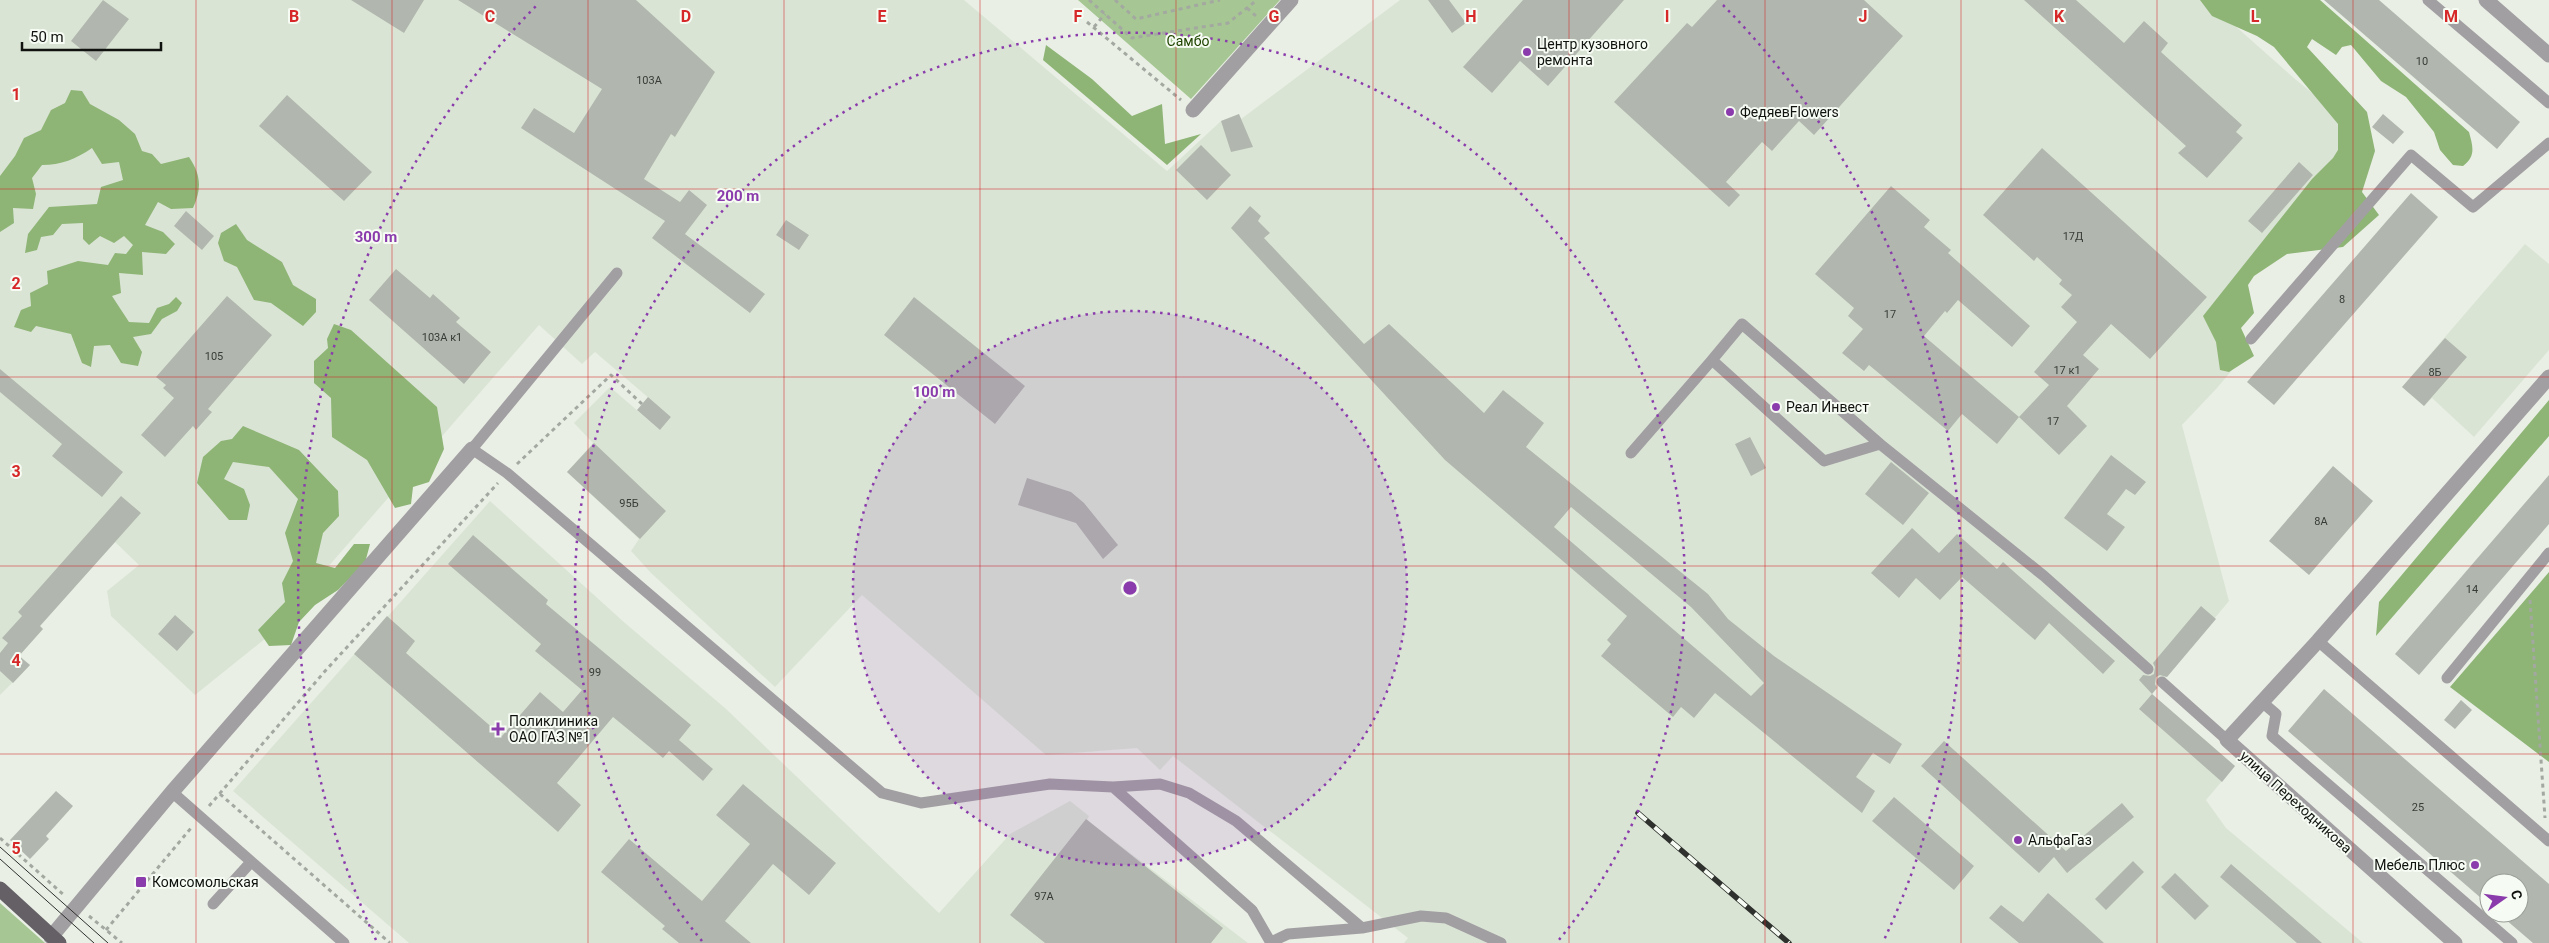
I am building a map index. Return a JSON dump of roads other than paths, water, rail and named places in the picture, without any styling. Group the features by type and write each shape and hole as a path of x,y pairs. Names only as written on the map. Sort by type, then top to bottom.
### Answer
{"main road":[{"path":"0,889 55,940"}],"street":[{"path":"1193,110 1291,0"},
{"path":"2486,0 2549,55"},
{"path":"2227,740 2318,641 2549,377"},
{"path":"55,940 78,907 172,792 472,449"},
{"name":"улица Переходникова","path":"2227,740 2455,943"}],"lane":[{"path":"2428,0 2549,103"},
{"path":"2251,339 2411,155 2473,207 2549,143"},
{"path":"617,273 472,449 507,473 882,793 922,803 1050,784 1113,787 1160,784 1189,793 1236,821 1362,928"},
{"path":"1631,454 1742,324 1880,444 2044,576 2148,669"},
{"path":"1712,360 1824,461 1880,444"},
{"path":"2447,678 2549,554"},
{"path":"2318,641 2548,840"},
{"path":"2162,682 2227,740"},
{"path":"2262,702 2276,714 2272,736 2512,943"},
{"path":"1113,787 1252,910 1271,942 1288,934 1362,928 1421,916 1446,918 1501,943"},
{"path":"172,792 344,943"},
{"path":"213,904 251,862"}],"tram line":[{"path":"0,847 108,943"},
{"path":"0,859 94,943"}],"railway":[{"path":"1638,813 1789,943"}],"place":[{"name":"Центр кузовного ремонта","path":"1527,52"},
{"name":"ФедяевFlowers","path":"1730,112"},
{"name":"Реал Инвест","path":"1776,407"},
{"name":"Поликлиника ОАО ГАЗ №1","path":"498,729"},
{"name":"АльфаГаз","path":"2018,840"},
{"name":"Мебель Плюс","path":"2475,865"},
{"name":"Комсомольская","path":"141,882"}],"park label":[{"name":"Самбо","path":"1188,41"}]}
